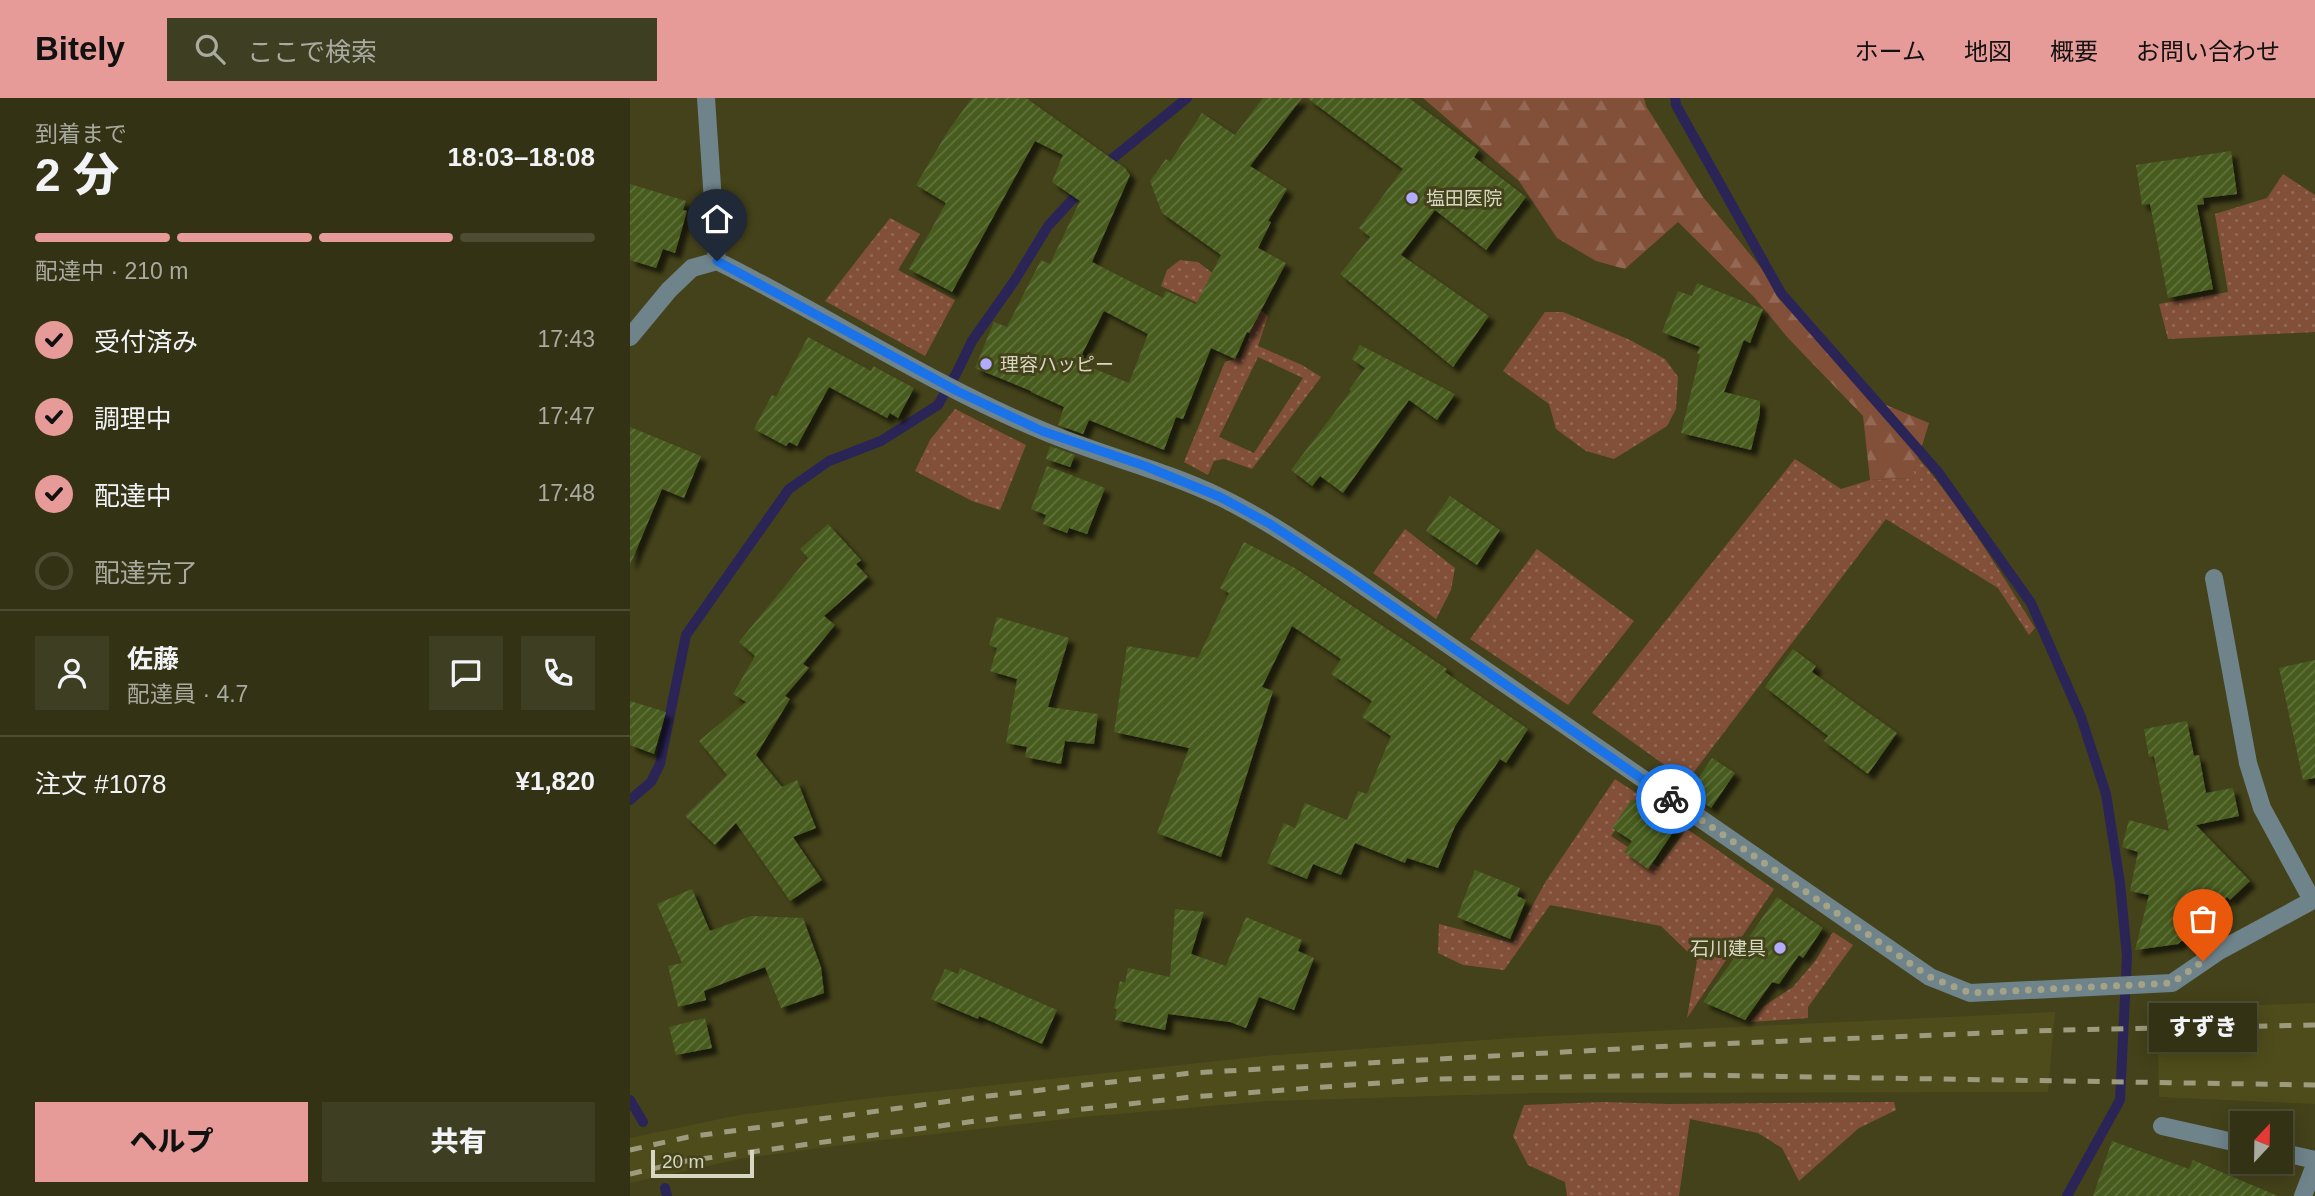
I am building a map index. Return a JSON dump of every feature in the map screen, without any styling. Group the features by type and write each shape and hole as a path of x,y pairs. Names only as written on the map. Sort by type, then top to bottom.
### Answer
{"street":[{"path":"706,98 717,261"},
{"path":"630,337 669,290 692,268 717,261 936,381 1042,431 1145,466 1220,497 1270,524 1346,574 1930,977 1970,993 2172,983 2219,951 2314,900 2262,808 2251,774 2214,578"},
{"path":"2162,1126 2230,1141"},
{"path":"2293,1156 2315,1163 2303,1196"}],"shaded area":[{"path":"2315,1003 2315,1104 2159,1097 2157,1009"},
{"path":"2055,1012 2048,1092 1533,1093 1268,1101 1083,1117 873,1141 744,1158 630,1183 630,1138 739,1115 864,1099 1264,1056 1527,1037"}],"green space":[{"path":"1423,98 1644,98 1646,106 1703,197 1867,397 1929,423 1912,478 1870,480 1863,416 1788,338 1754,297 1678,222 1625,269 1596,261 1557,238 1519,181"},
{"path":"2283,174 2315,195 2315,332 2168,339 2159,304 2228,292 2215,214 2267,198"},
{"path":"890,218 920,234 898,270 955,300 925,356 825,301"},
{"path":"1180,260 1198,262 1268,316 1258,346 1302,365 1321,377 1252,469 1224,459 1214,461 1208,475 1184,462 1225,362 1241,357 1250,335 1248,326 1161,286 1167,270","holes":["1258,357 1303,378 1254,453 1219,437"]},
{"path":"1545,312 1563,312 1630,340 1665,359 1678,377 1676,409 1667,426 1614,459 1586,451 1556,429 1549,404 1503,371"},
{"path":"955,409 1026,445 1000,510 972,501 915,471 930,440"},
{"path":"1918,458 1965,519 2008,584 2035,628 2029,635 1998,588 1886,519 1687,781 1592,713 1795,459 1841,489 1870,480 1912,478"},
{"path":"1405,529 1455,568 1451,590 1436,619 1373,573"},
{"path":"1537,549 1634,621 1568,705 1470,639"},
{"path":"1615,779 1639,795 1611,836 1658,867 1687,829 1774,889 1687,1018 1697,961 1661,926 1550,905 1504,970 1463,965 1438,953 1439,924 1512,943 1546,881"},
{"path":"1833,932 1853,945 1808,1007 1808,1018 1750,1022 1764,1006 1793,987 1816,960"},
{"path":"1603,1102 1894,1102 1896,1110 1859,1128 1799,1181 1782,1148 1758,1133 1690,1119 1679,1196 1567,1196 1565,1182 1528,1165 1513,1136 1524,1105"}],"building":[{"path":"972,98 1026,98 1125,168 1130,175 1092,262 1163,298 1166,291 1196,304 1221,255 1162,213 1150,181 1166,159 1170,162 1202,113 1235,135 1263,98 1302,98 1250,166 1287,189 1268,221 1271,222 1258,248 1286,263 1235,359 1211,348 1183,419 1176,417 1164,450 1089,420 1083,434 1058,425 1064,407 975,368 994,322 1007,327 1041,260 1050,264 1080,201 1052,182 1063,155 1035,141 952,292 909,269 946,203 916,185 948,131","holes":["1104,311 1148,334 1129,383 1078,362"]},
{"path":"1307,98 1409,98 1479,150 1474,157 1526,197 1486,250 1435,210 1401,255 1489,316 1453,367 1340,274 1370,237 1359,228 1403,169"},
{"path":"2231,151 2237,194 2203,198 2204,204 2197,205 2213,289 2168,298 2150,204 2142,205 2136,165"},
{"path":"630,184 686,201 683,210 687,211 675,253 663,249 656,268 630,260"},
{"path":"1697,283 1763,309 1750,343 1744,340 1724,392 1760,401 1760,413 1751,450 1681,433 1700,347 1662,332 1678,291 1692,296"},
{"path":"808,337 871,371 873,366 914,388 898,418 890,413 887,418 829,387 797,446 789,442 786,446 754,429 772,395 776,397"},
{"path":"1360,345 1455,394 1437,420 1409,400 1343,493 1320,476 1312,486 1291,470 1351,391 1349,390 1365,368 1352,359"},
{"path":"630,427 701,456 684,498 662,489 630,565"},
{"path":"1050,446 1075,455 1070,467 1046,459"},
{"path":"1047,466 1105,488 1087,534 1069,528 1067,533 1043,524 1046,515 1031,509"},
{"path":"1450,496 1500,530 1477,565 1426,531"},
{"path":"828,524 861,560 856,564 868,577 824,616 835,625 803,664 809,668 785,696 790,699 756,755 782,787 797,780 816,828 793,837 822,880 790,901 736,823 715,845 685,816 727,775 699,741 746,702 733,694 755,656 739,642 808,558 800,549"},
{"path":"1244,542 1295,568 1447,669 1445,672 1528,729 1506,763 1500,759 1455,826 1438,868 1407,858 1405,863 1355,843 1341,875 1313,864 1307,879 1267,863 1284,823 1295,828 1305,803 1347,820 1358,791 1367,794 1391,736 1362,717 1372,701 1331,674 1341,659 1292,626 1262,687 1273,691 1221,857 1157,833 1189,748 1114,732 1127,646 1198,658 1229,593 1220,588"},
{"path":"997,617 1069,638 1048,707 1098,714 1094,744 1065,741 1061,764 1025,757 1027,747 1006,743 1017,679 990,671 997,648 989,645"},
{"path":"1793,649 1816,666 1812,672 1897,733 1868,774 1824,741 1828,736 1765,687"},
{"path":"2315,660 2315,778 2303,780 2279,668"},
{"path":"630,701 666,712 654,754 630,745"},
{"path":"2187,721 2194,756 2199,755 2206,793 2233,788 2239,816 2196,825 2250,881 2230,900 2227,897 2178,944 2135,950 2149,895 2130,891 2138,852 2122,847 2129,820 2169,831 2154,756 2149,757 2144,729"},
{"path":"1712,758 1735,773 1711,808 1689,792"},
{"path":"1632,799 1676,828 1648,869 1624,852 1632,841 1612,828"},
{"path":"1475,870 1520,888 1517,896 1526,900 1510,939 1457,917"},
{"path":"692,889 710,931 751,916 803,918 821,967 824,993 781,1008 765,967 704,991 706,1000 678,1007 668,966 682,963 657,904"},
{"path":"1777,897 1823,928 1803,958 1799,955 1779,984 1772,982 1745,1020 1703,1002"},
{"path":"1175,909 1204,912 1191,954 1226,966 1246,917 1302,940 1298,951 1314,958 1294,1010 1259,997 1246,1028 1230,1022 1168,1014 1165,1030 1115,1020 1117,1009 1114,1008 1120,981 1125,983 1128,968 1170,977"},
{"path":"960,968 1057,1010 1042,1044 979,1016 978,1019 931,999 945,969 958,974"},
{"path":"705,1018 712,1048 676,1055 669,1027"},
{"path":"2112,1141 2189,1169 2193,1160 2278,1196 2093,1196"}],"waterway":[{"path":"1102,167 1187,98"},
{"path":"1675,98 1676,105 1781,293 1938,472 2031,603 2081,717 2106,794 2120,883 2127,956 2120,1100 2067,1196"},
{"path":"630,800 651,782 660,764 686,635 789,489 829,461 881,441 938,405 972,341 1015,280 1048,226 1082,189"},
{"path":"630,1100 643,1122"},
{"path":"665,1188 667,1196"}],"railway":[{"path":"630,1150 688,1137 980,1097 1191,1073 1689,1045 2061,1030 2315,1025"},
{"path":"630,1174 686,1161 976,1121 1191,1097 1432,1079 1691,1075 2315,1085"}],"way so far":[{"path":"1671,799 1930,977 1970,993 2172,983 2203,961"}],"place":[{"name":"塩田医院","path":"1412,198"},
{"name":"理容ハッピー","path":"986,364"},
{"name":"石川建具","path":"1780,948"},
{"name":"すずき","path":"2203,961"}],"route":[{"path":"717,261 957,391 1042,431 1145,466 1220,497 1270,524 1671,799"}]}
